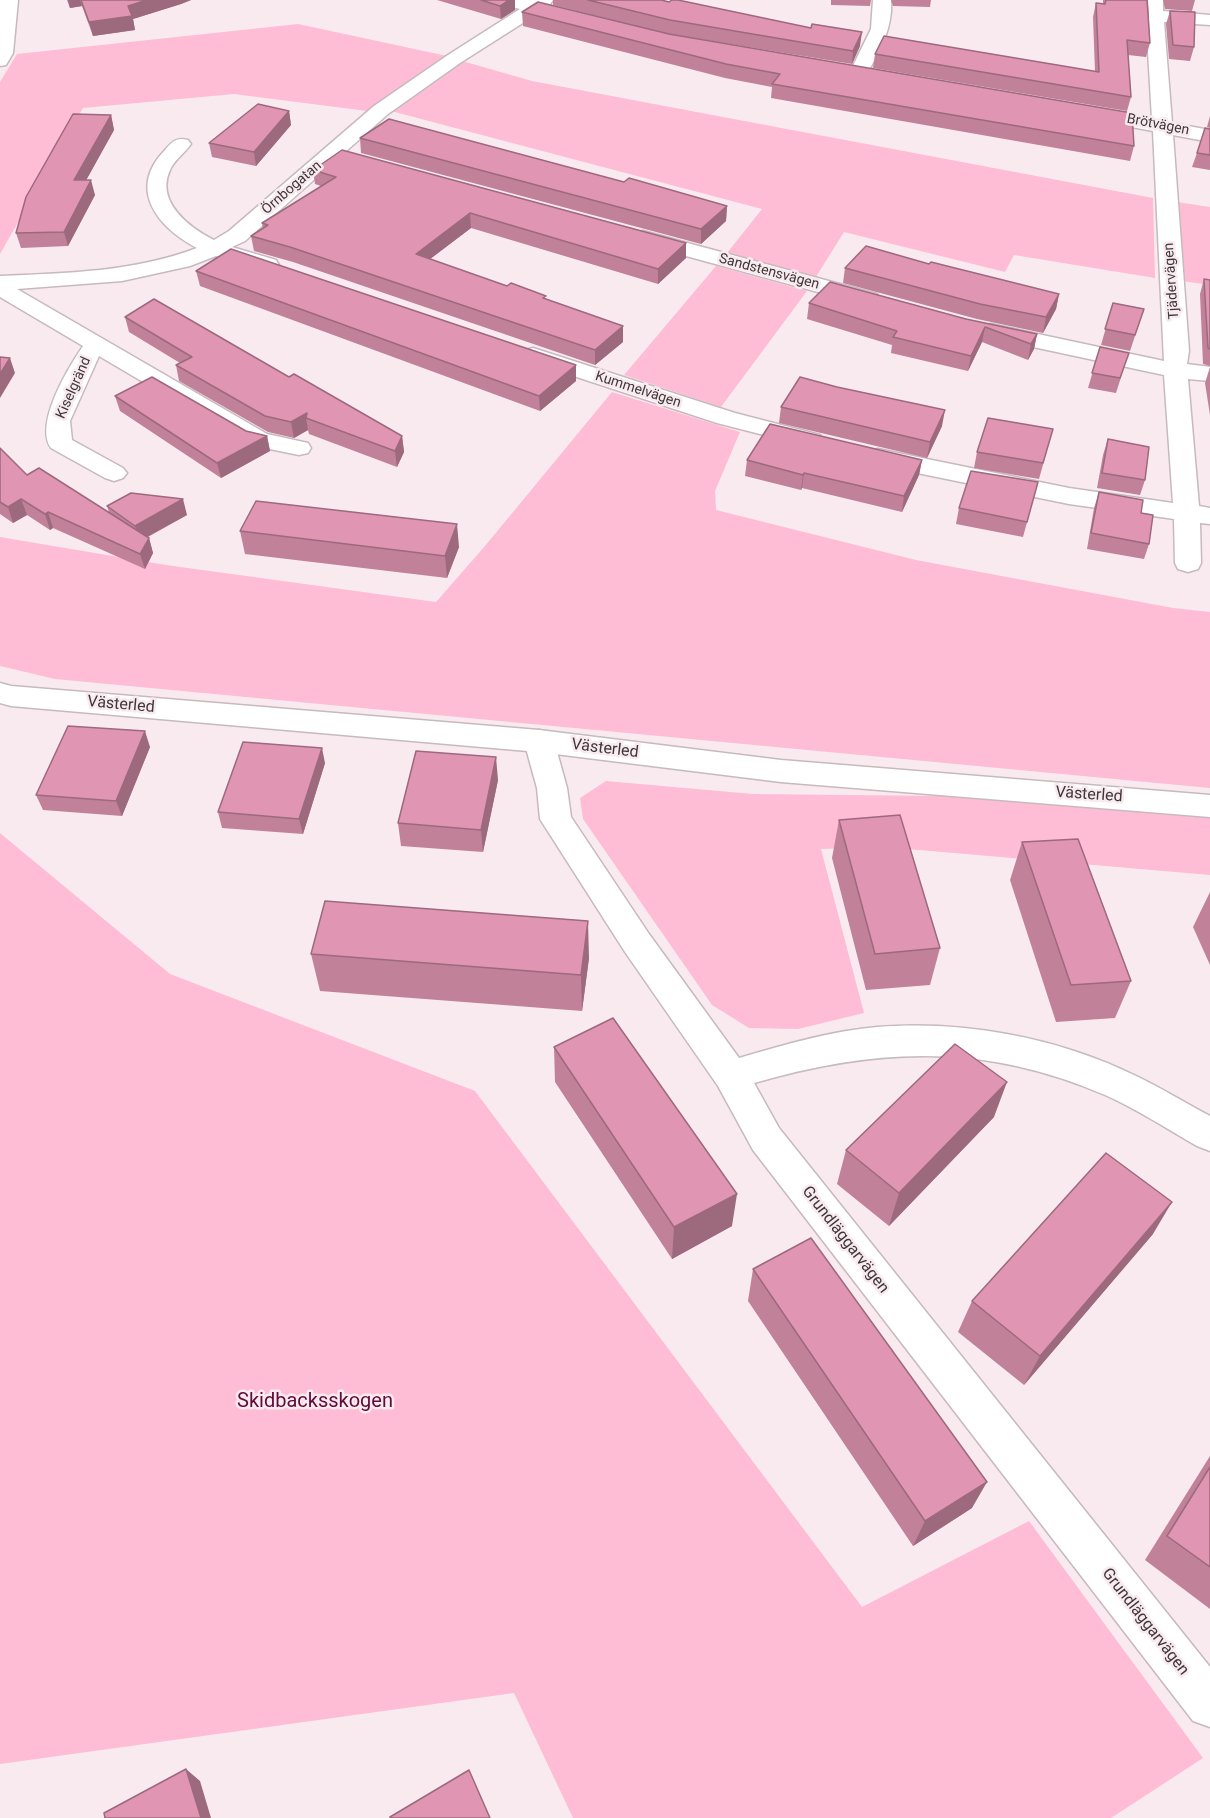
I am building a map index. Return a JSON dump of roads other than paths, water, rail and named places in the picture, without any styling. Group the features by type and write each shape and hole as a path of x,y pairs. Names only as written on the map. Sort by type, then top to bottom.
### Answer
{"street":[{"path":"0,0 9,0 4,53 0,61"},
{"path":"506,0 541,4 591,22"},
{"path":"858,74 879,34 884,10 882,0"},
{"name":"Örnbogatan","path":"0,282 114,275 170,266 216,249 237,236 381,110 541,4"},
{"path":"1154,8 1210,20"},
{"name":"Tjädervägen","path":"1154,8 1177,351 1175,370 1199,515 1188,563"},
{"path":"835,70 879,78"},
{"name":"Brötvägen","path":"1067,109 1210,136"},
{"path":"181,144 158,174 156,192 167,215 187,233 216,249 285,270"},
{"path":"332,153 355,159"},
{"name":"Sandstensvägen","path":"618,231 892,305"},
{"name":"Kiselgränd","path":"0,288 259,440 299,448"},
{"path":"972,327 1175,370 1210,374"},
{"name":"Kiselgränd","path":"95,345 82,364 58,421 60,443 114,473"},
{"name":"Kummelvägen","path":"510,347 726,418 842,448 1069,496 1199,515"},
{"name":"Västerled","path":"0,693 23,697 539,741 781,771 1210,806"},
{"name":"Grundläggarvägen","path":"539,741 552,788 556,819 637,943 731,1075 765,1139 1210,1704"},
{"path":"731,1075 802,1054 875,1042 922,1040 973,1043 1046,1057 1120,1085 1210,1135"}],"park label":[{"name":"Skidbacksskogen","path":"315,1402"}]}
